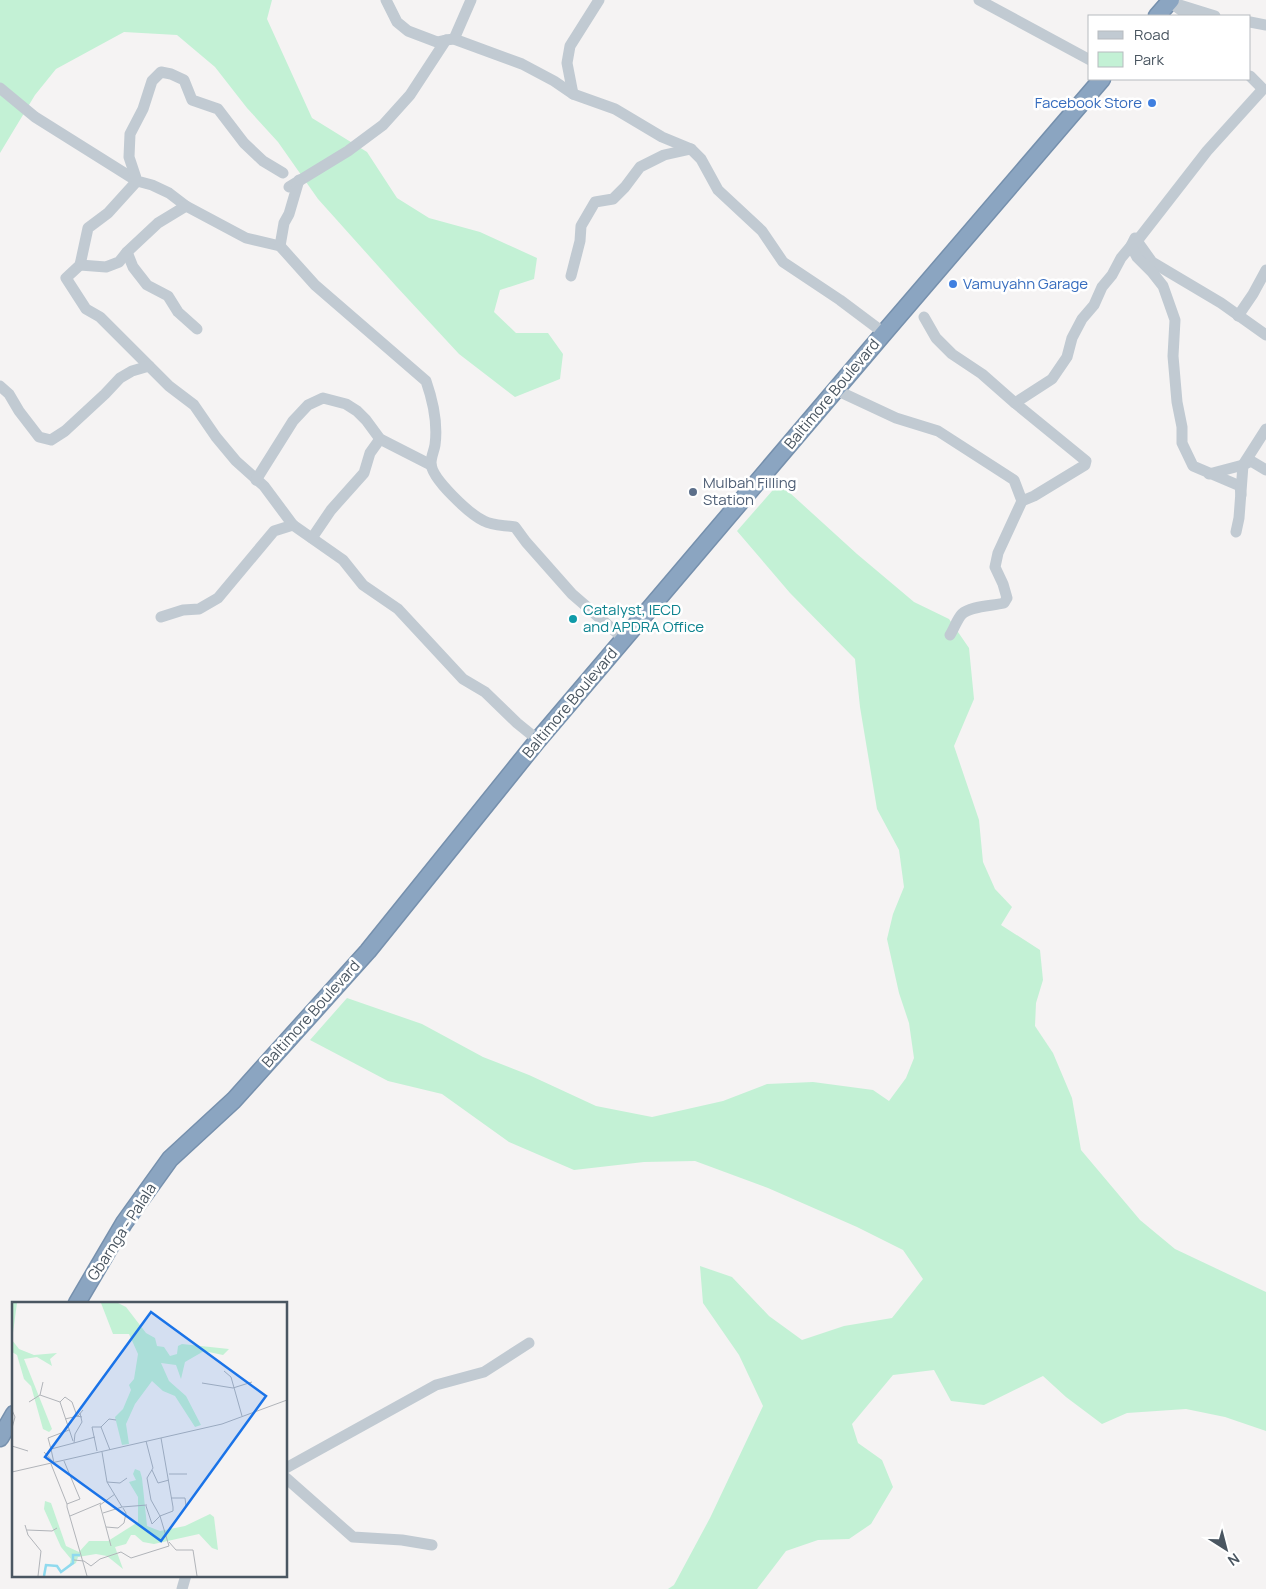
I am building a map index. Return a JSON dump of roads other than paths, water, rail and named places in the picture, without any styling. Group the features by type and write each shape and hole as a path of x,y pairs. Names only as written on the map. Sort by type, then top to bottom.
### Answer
{"highway":[{"path":"1158,15 1170,1"},
{"name":"Baltimore Boulevard","path":"234,1100 368,951 538,740 1101,80"},
{"name":"Gbarnga - Palala","path":"78,1302 124,1223 170,1159 234,1100"},
{"path":"0,1438 12,1417"}],"street":[{"path":"386,0 396,22 408,31 438,42 450,39 522,64 554,81 573,94 615,109 662,138 691,149 701,160 718,190 762,232 784,262 884,333"},
{"path":"280,246 284,223 289,214 294,184 348,151 383,125 410,95 450,39 471,0"},
{"path":"573,94 567,62 570,46 599,0"},
{"path":"979,0 1088,59"},
{"path":"1170,1 1188,15"},
{"path":"1170,1 1212,15"},
{"path":"1251,22 1266,25"},
{"path":"283,173 263,161 244,143 218,108 192,100 184,80 161,72 152,81 143,109 130,134 129,157 136,180 129,191 108,213 88,228 80,264 66,278 86,310 100,317 169,386 194,405 236,461 264,486 293,525 342,560 363,585 398,609 463,679 485,692 538,740"},
{"path":"1015,403 1052,379 1067,357 1072,338 1082,319 1094,305 1102,287 1121,258 1207,151 1264,91 1251,77"},
{"path":"0,88 35,117 136,180 169,193 186,206 246,238 280,246 315,285 426,381 433,403 436,426 431,465 437,478 472,514 486,523 514,527 572,594 624,639"},
{"path":"570,276 580,240 581,226 595,202 613,199 640,167 664,155 691,149"},
{"path":"80,264 106,267 119,262 126,252 158,223 186,206"},
{"path":"1134,244 1152,262 1214,299 1266,335"},
{"path":"1134,244 1137,257 1163,286 1175,320 1173,356 1177,402 1182,426 1182,443 1193,466 1240,486 1241,495"},
{"path":"126,252 133,267 147,285 168,296 178,312 197,329"},
{"path":"1238,316 1266,270"},
{"path":"924,316 936,338 952,354 982,374 1086,461 1085,465 1034,496 1022,501 998,553 995,567 1007,598 1004,603 993,606 970,608 961,615 950,636"},
{"path":"0,386 9,394 19,412 39,437 51,440 65,431 120,378 132,371 149,366"},
{"path":"836,390 896,418 938,431 1014,480 1022,501"},
{"path":"256,480 293,421 308,405 324,398 346,404 366,420 380,439 431,465"},
{"path":"1236,532 1243,465 1265,433"},
{"path":"312,538 331,510 364,473 370,453 380,439"},
{"path":"1208,474 1251,462 1266,470"},
{"path":"161,617 183,610 199,609 218,598 274,531 293,525"},
{"path":"288,1467 436,1385 484,1372 529,1343"},
{"path":"288,1480 353,1537 402,1540 432,1545"},
{"path":"182,1589 186,1576"}],"place":[{"name":"Facebook Store","path":"1152,103"},
{"name":"Vamuyahn Garage","path":"953,284"},
{"name":"Mulbah Filling Station","path":"693,492"},
{"name":"Catalyst, IECD and APDRA Office","path":"573,619"}]}
